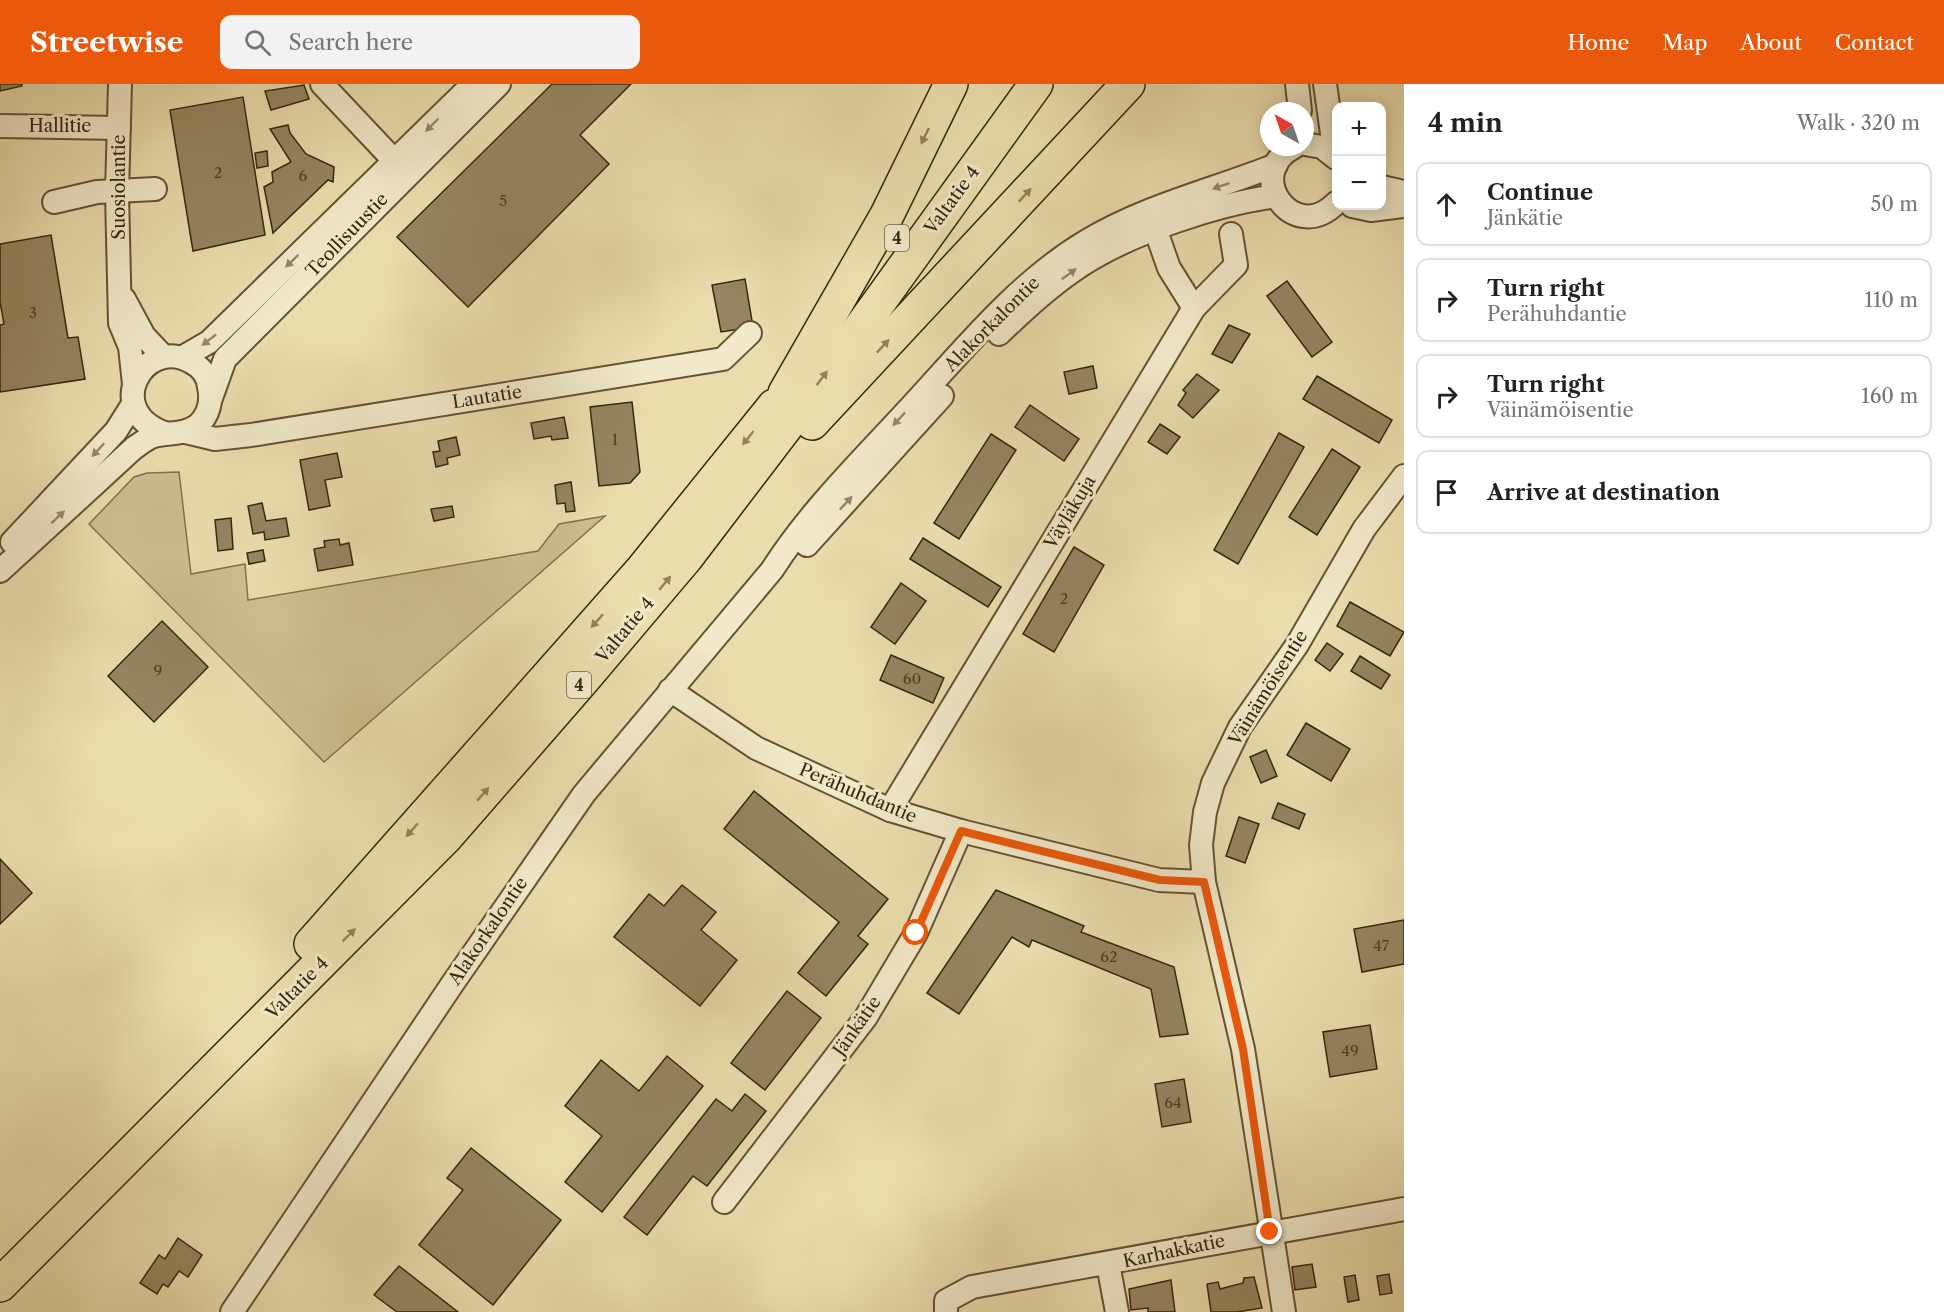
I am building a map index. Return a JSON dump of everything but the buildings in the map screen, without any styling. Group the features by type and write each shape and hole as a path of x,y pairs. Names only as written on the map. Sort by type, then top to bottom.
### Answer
{"highway":[{"path":"785,393 887,214 951,84"},
{"name":"Valtatie 4","path":"56,1230 641,571 785,393 1009,84"},
{"name":"Valtatie 4","path":"0,1285 447,836 686,558 846,348 1036,84"},
{"path":"686,558 1128,84"}],"street":[{"name":"Suosiolantie","path":"120,84 117,193 120,323 130,347 134,394"},
{"path":"322,84 401,168"},
{"name":"Teollisuustie","path":"209,405 225,359 401,168 473,84"},
{"name":"Teollisuustie","path":"173,357 209,342 401,168 499,84"},
{"path":"1297,84 1299,102"},
{"path":"1325,84 1332,130"},
{"name":"Hallitie","path":"0,126 119,128"},
{"path":"1314,146 1322,147 1332,153"},
{"path":"1282,156 1276,165 1272,180 1276,196 1286,208 1309,216 1324,212 1332,206"},
{"name":"Alakorkalontie","path":"232,1312 584,794 772,570 800,552 988,344 1036,299 1084,264 1152,220 1276,165"},
{"path":"54,202 97,192 117,193 154,189"},
{"path":"1386,189 1404,192"},
{"name":"Alakorkalontie","path":"1152,220 1238,201 1276,196"},
{"path":"1386,208 1404,206"},
{"path":"1152,220 1169,268 1194,308"},
{"name":"Väyläkuja","path":"890,810 1194,308 1236,265 1231,234"},
{"name":"Suosiolantie","path":"120,290 144,336 173,357"},
{"name":"Lautatie","path":"176,433 215,439 251,435 723,359 750,333"},
{"path":"0,554 116,431 145,366 173,357 198,366 208,380 209,405 198,424 176,433 152,437 125,455 0,571"},
{"path":"134,394 140,418 152,429 176,433"},
{"path":"209,405 223,424 251,435"},
{"name":"Väinämöisentie","path":"1284,1312 1243,1049 1204,882 1201,845 1205,812 1214,783 1240,727 1297,645 1364,529 1404,476"},
{"name":"Perähuhdantie","path":"670,690 756,748 890,810 961,831 1160,880 1204,882"},
{"name":"Jänkätie","path":"724,1202 866,1017 916,933 961,831"},
{"name":"Karhakkatie","path":"946,1306 972,1287 1404,1209"},
{"path":"1108,1264 1117,1312"}],"shaded area":[{"path":"179,472 191,574 245,564 248,600 538,551 559,524 605,516 324,762 89,524 134,477 147,473"}],"route":[{"path":"916,933 961,831 1160,880 1204,882 1243,1049 1270,1232"}]}
